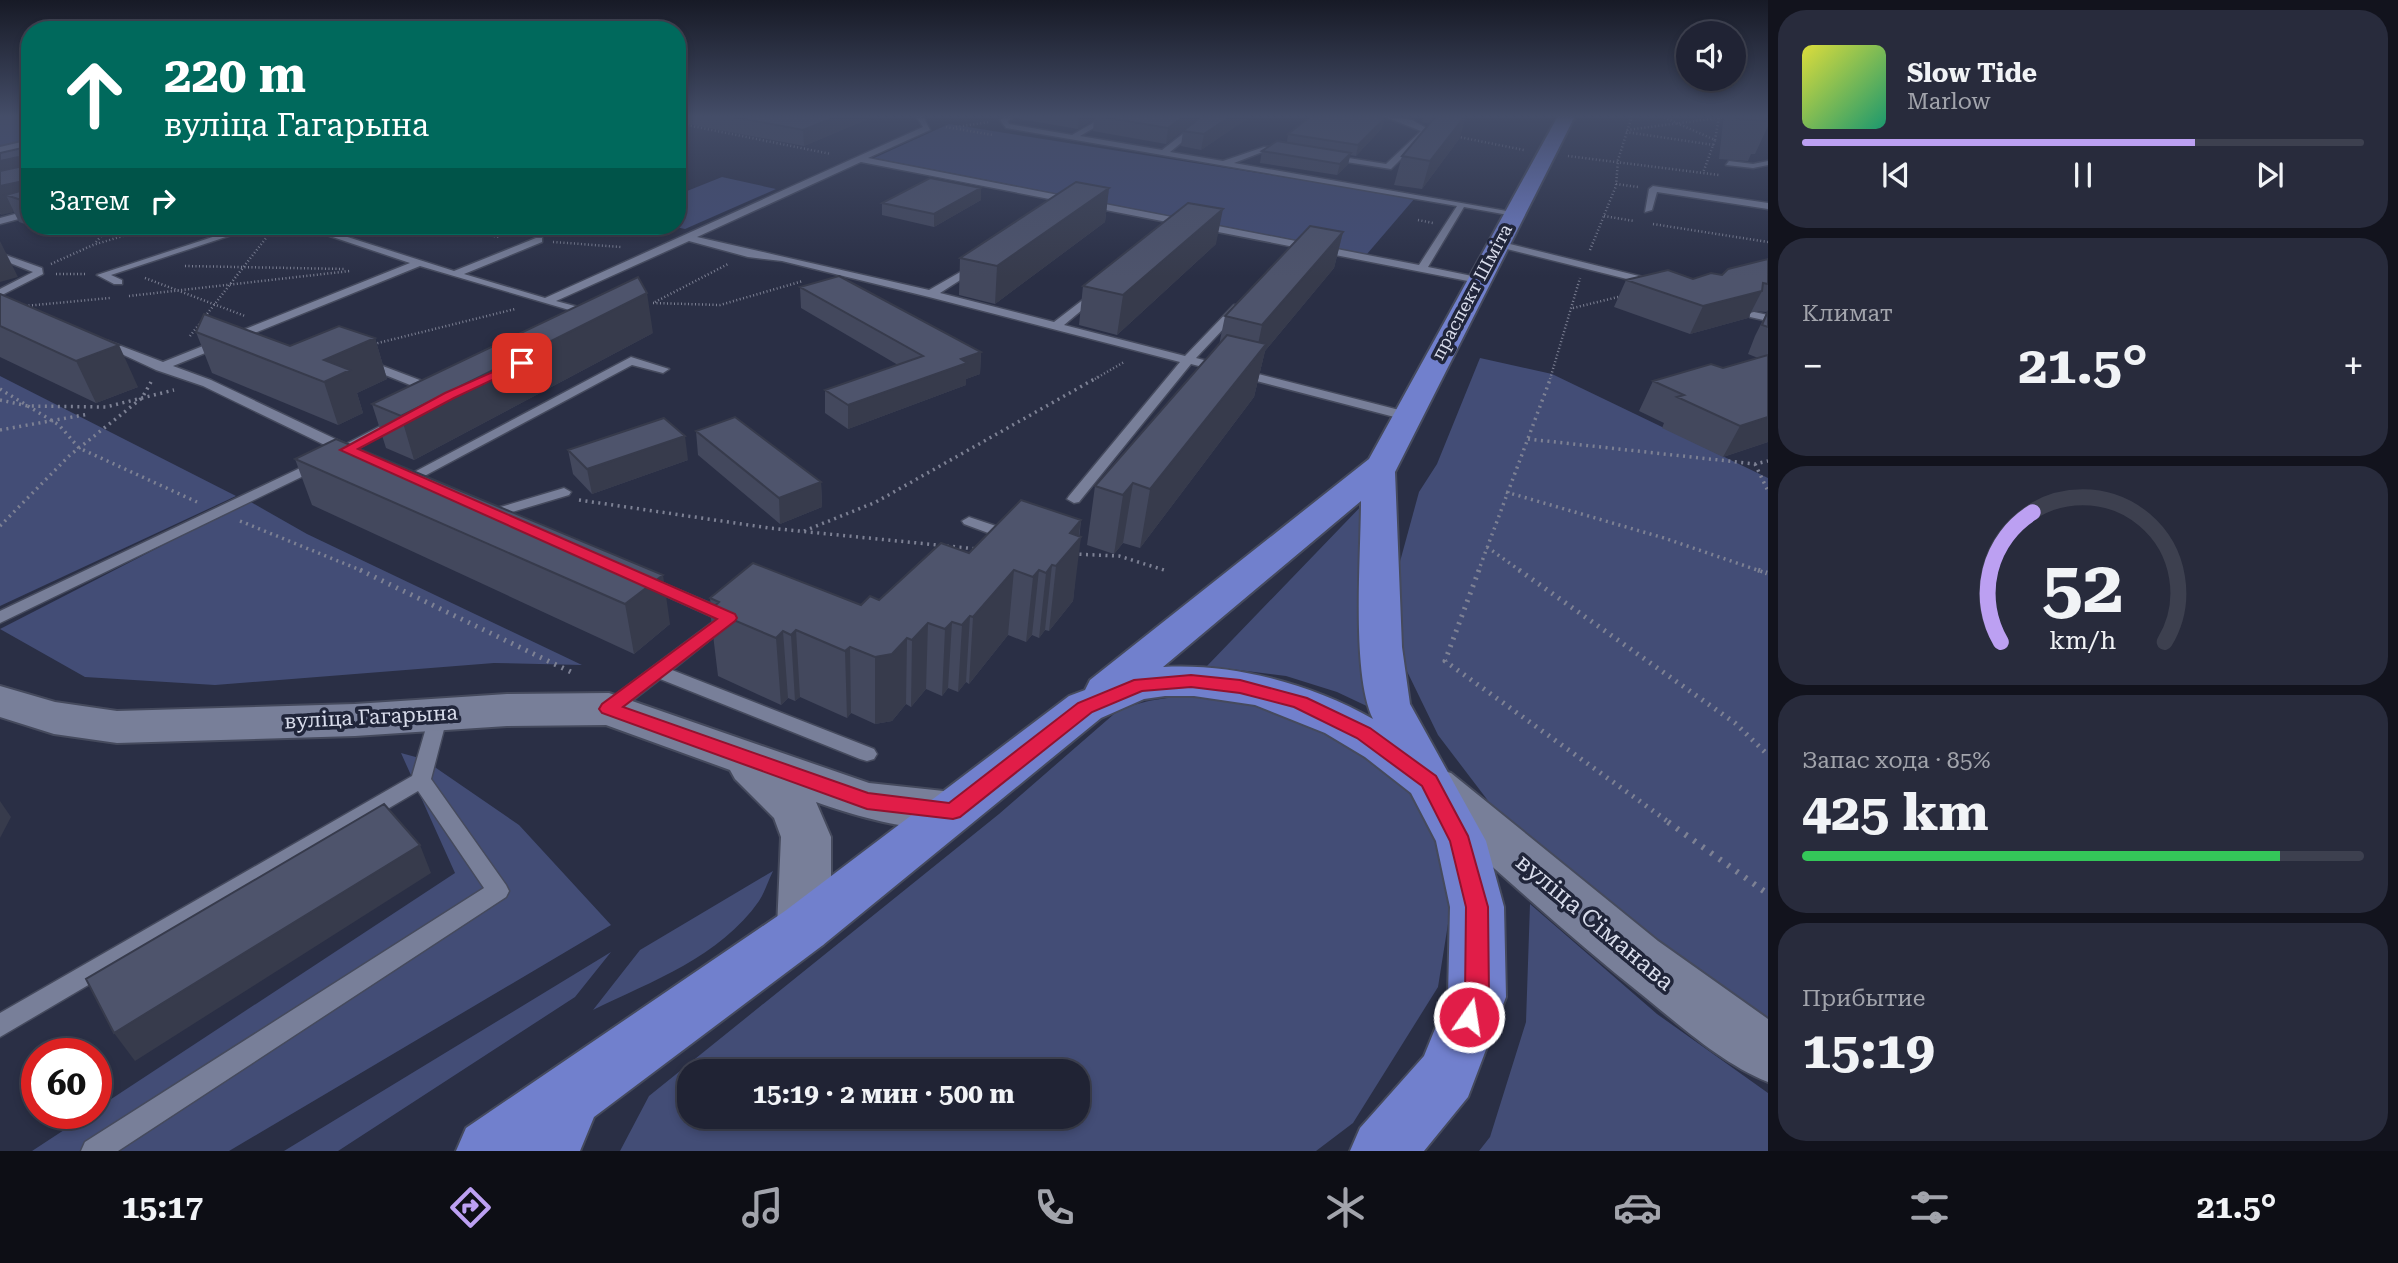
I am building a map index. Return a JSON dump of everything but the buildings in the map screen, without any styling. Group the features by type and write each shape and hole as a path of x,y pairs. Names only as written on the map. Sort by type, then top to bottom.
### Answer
{"main road":[{"name":"праспект Шміта","path":"572,1095 804,928 1085,707 1382,466 1538,170"},
{"path":"1378,467 1381,647 1388,704 1461,841 1477,907 1477,997 1446,1076 1383,1151"},
{"path":"1085,707 1140,685 1191,681 1240,686 1300,702 1363,733 1429,781"},
{"name":"вуліца Гагарына","path":"0,701 54,718 117,727 609,709 867,801 953,811"},
{"path":"738,754 795,808 806,837 804,928"},
{"name":"вуліца Сіманава","path":"1429,781 1626,951 1714,1018 1768,1054"},
{"path":"489,1151 572,1095"},
{"path":"547,1151 572,1095"}],"lane":[{"path":"546,302 837,170"},
{"path":"914,170 1478,280"},
{"path":"1257,170 1514,213"},
{"path":"1648,210 1653,189 1768,205"},
{"path":"1421,270 1462,204"},
{"path":"0,221 21,215"},
{"path":"118,282 102,275 226,235"},
{"path":"332,235 546,302 607,317"},
{"path":"688,238 748,254 782,258 931,294 1406,416"},
{"path":"454,274 539,240"},
{"path":"1498,244 1663,285"},
{"path":"0,256 38,270 37,274 0,293"},
{"path":"931,294 987,259"},
{"path":"160,367 419,263"},
{"path":"1056,326 1107,284"},
{"path":"0,300 18,307"},
{"path":"1074,499 1187,361 1243,302"},
{"path":"1754,314 1768,318"},
{"path":"89,337 160,367 207,383 353,452"},
{"path":"0,618 218,512 353,452 450,396 359,361"},
{"path":"433,489 403,476 631,361 663,369"},
{"path":"517,525 486,511 558,494"},
{"path":"969,521 1000,532 985,550"},
{"path":"609,709 734,615 629,574"},
{"path":"659,672 867,754"},
{"path":"0,1026 421,780 439,714"},
{"path":"94,1151 498,891 421,780"}],"path":[{"path":"1617,170 1616,186 1584,265 1552,374 1445,661 1768,894"},
{"path":"1604,216 1768,242"},
{"path":"93,245 105,235"},
{"path":"38,270 93,245 126,235"},
{"path":"748,254 653,303 720,305 837,271"},
{"path":"125,267 405,268"},
{"path":"125,267 265,325"},
{"path":"126,296 365,269"},
{"path":"1572,308 1663,285"},
{"path":"18,307 113,298"},
{"path":"363,346 546,302"},
{"path":"803,531 876,502 1146,350"},
{"path":"0,400 27,406 106,407 207,383"},
{"path":"0,389 59,425 79,448 218,512 390,582 571,672"},
{"path":"0,430 89,414"},
{"path":"1528,439 1755,464 1768,461"},
{"path":"1755,464 1768,491"},
{"path":"1506,492 1664,538 1767,573"},
{"path":"558,494 803,531 985,550"},
{"path":"1487,547 1735,723 1768,755"},
{"path":"1066,554 1119,556 1164,570"}],"shaded area":[{"path":"934,170 1237,170 1415,198 1367,254"},
{"path":"722,177 776,189 686,229 686,191"},
{"path":"1480,358 1552,374 1768,478 1768,1028 1599,905 1489,802 1438,735 1402,661 1398,569 1419,492 1437,464"},
{"path":"0,376 236,496 0,606"},
{"path":"1369,498 1373,709 1337,692 1286,676 1207,666"},
{"path":"249,501 307,534 582,665 494,663 215,685 85,677 0,629"},
{"path":"1191,696 1232,699 1277,709 1340,735 1411,789 1429,819 1454,886 1438,987 1353,1123 1316,1151 620,1151 649,1096 677,1073 677,1129 1090,1129 1090,1059 695,1059 999,814 1114,714 1161,699"},
{"path":"401,753 423,759 519,825 611,925 229,1151 32,1151 66,1129 112,1129 112,1098 455,873"},
{"path":"773,871 759,901 725,938 684,966 593,1010 640,950"},
{"path":"1530,904 1657,1014 1768,1093 1768,1151 1479,1151 1490,1137 1526,1022"},
{"path":"611,952 575,997 338,1151 284,1151"}],"route":[{"path":"522,363 450,396 347,450 729,618 609,709 867,801 953,811 1085,707 1140,685 1191,681 1240,686 1300,702 1363,733 1429,781 1461,841 1477,907 1477,997 1469,1017"}]}
